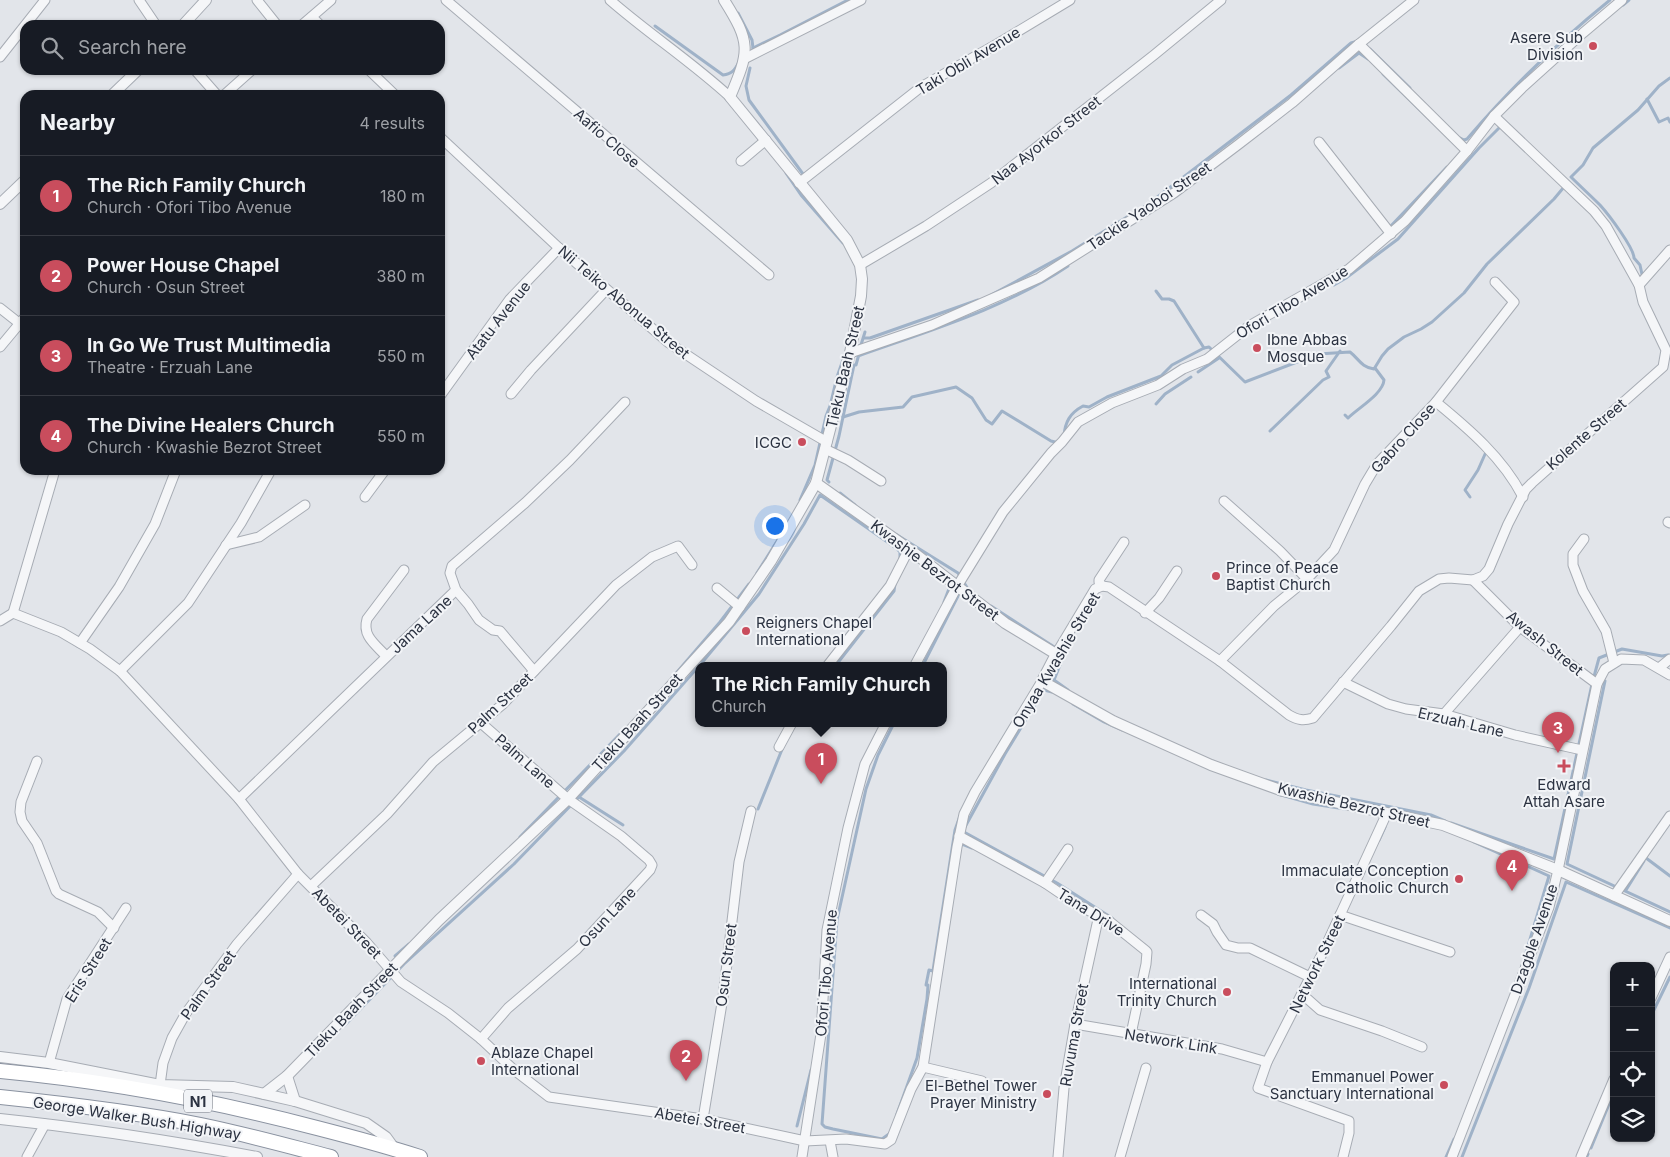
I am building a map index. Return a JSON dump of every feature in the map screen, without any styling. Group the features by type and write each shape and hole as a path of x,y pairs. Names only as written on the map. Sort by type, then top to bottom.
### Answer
{"highway":[{"name":"George Walker Bush Highway","path":"0,1071 149,1091 256,1112 394,1148 420,1157"},
{"name":"George Walker Bush Highway","path":"0,1097 201,1125 331,1157"}],"street":[{"path":"29,20 45,0"},
{"path":"139,0 153,20"},
{"path":"188,20 206,0"},
{"path":"257,0 273,20"},
{"path":"308,20 331,0"},
{"name":"Aafio Close","path":"446,0 769,275"},
{"path":"610,0 638,25 715,83 730,97 744,59 746,44 724,0"},
{"path":"744,59 844,4 861,0"},
{"name":"Taki Obli Avenue","path":"799,183 921,87 1070,0"},
{"name":"Naa Ayorkor Street","path":"860,265 926,226 991,183 1221,0"},
{"name":"Tackie Yaoboi Street","path":"850,353 932,325 1039,278 1174,192 1292,103 1359,44 1414,0"},
{"name":"Ofori Tibo Avenue","path":"917,662 958,585 1003,512 1078,422 1122,399 1150,389 1214,352 1258,320 1349,269 1405,221 1467,151 1494,116 1583,32 1622,0"},
{"path":"312,17 315,20"},
{"path":"0,57 20,32"},
{"path":"1359,44 1467,151"},
{"path":"117,90 133,75"},
{"path":"199,75 213,90"},
{"path":"230,90 246,75"},
{"path":"373,75 390,90"},
{"name":"Tieku Baah Street","path":"264,1094 287,1076 439,920 568,799 729,622 782,544 816,483 850,353 861,296 860,265 847,240 730,97"},
{"name":"Kolente Street","path":"1472,580 1483,576 1489,569 1508,524 1532,483 1663,367 1666,350 1643,302 1639,285 1606,226 1594,211 1494,116"},
{"path":"740,161 766,140"},
{"name":"Nii Teiko Abonua Street","path":"445,142 559,248 669,343 882,481"},
{"path":"1319,142 1391,234"},
{"path":"0,204 20,185"},
{"name":"Atatu Avenue","path":"445,389 510,299 559,248"},
{"path":"1639,285 1670,250"},
{"name":"Gabro Close","path":"1220,661 1274,606 1307,579 1334,550 1365,484 1377,464 1436,402 1514,302 1495,282"},
{"path":"511,394 530,370 606,290"},
{"path":"0,308 20,319"},
{"path":"0,347 20,322"},
{"name":"Jama Lane","path":"239,800 456,590 450,573 452,566 525,503 570,460 625,402"},
{"path":"1436,402 1482,443 1508,473 1523,496"},
{"path":"0,622 13,613 54,475"},
{"path":"80,643 119,586 146,541 174,475"},
{"path":"120,671 188,603 268,475"},
{"path":"365,497 381,475"},
{"name":"Kwashie Bezrot Street","path":"816,483 958,585 1005,623 1056,654"},
{"path":"1224,501 1280,550 1307,579"},
{"path":"226,545 259,537 305,506"},
{"path":"1584,539 1573,554 1573,565 1583,591 1606,631 1614,663 1621,659 1644,660 1670,676"},
{"path":"1102,586 1099,580 1124,542"},
{"name":"Palm Street","path":"311,886 387,814 432,762 503,704 616,585 652,557 678,546 692,566"},
{"path":"830,662 890,586 909,549"},
{"path":"386,656 367,634 367,619 404,570"},
{"path":"1146,613 1159,598 1177,571"},
{"name":"Onyaa Kwashie Street","path":"874,1144 885,1144 891,1140 911,1089 923,1067 964,814 975,792 1095,589 1102,586 1109,587 1220,661 1297,719 1304,720 1312,718 1419,590 1438,579 1472,580"},
{"name":"Awash Street","path":"1472,580 1520,627 1596,684"},
{"path":"717,588 740,606"},
{"path":"456,590 479,620 493,630 500,632 534,672"},
{"name":"Abetei Street","path":"13,613 53,629 80,643 120,671 239,800 298,874 367,943 401,982 448,1013 514,1070 549,1097 703,1119 805,1141 846,1140 874,1144"},
{"path":"1444,714 1520,627"},
{"path":"1659,668 1670,659"},
{"name":"Dzagble Avenue","path":"1452,1157 1548,907 1558,870 1596,684 1605,669 1614,663"},
{"name":"Kwashie Bezrot Street","path":"1042,681 1114,721 1210,765 1283,791 1443,825 1558,870 1670,921"},
{"name":"Erzuah Lane","path":"1343,682 1388,704 1406,709 1444,714 1515,735 1582,750"},
{"name":"Palm Lane","path":"481,723 568,799"},
{"path":"778,747 790,727"},
{"name":"Ofori Tibo Avenue","path":"805,1141 821,1034 827,930 848,828 865,764 884,727"},
{"path":"37,761 21,802 20,812 22,821 37,843 59,894 98,912 114,928"},
{"name":"Osun Lane","path":"481,1040 508,1008 577,949 650,870 652,865 649,860 621,836 568,799"},
{"name":"Osun Street","path":"703,1119 723,997 739,862 751,811"},
{"name":"Network Street","path":"1344,1157 1349,1133 1349,1122 1258,1088 1267,1062 1340,915 1387,812"},
{"path":"1614,896 1670,816"},
{"name":"Tana Drive","path":"959,836 1045,883 1076,904 1099,915 1121,929 1146,952 1146,964 1131,1034"},
{"path":"1045,883 1068,849"},
{"name":"Palm Street","path":"160,1085 163,1063 172,1038 186,1013 238,944 298,874"},
{"name":"Eris Street","path":"49,1064 67,1000 126,908"},
{"name":"Ruvuma Street","path":"1058,1157 1064,1088 1075,1024 1099,915"},
{"path":"1201,915 1214,924 1226,945 1250,948 1310,977"},
{"path":"1340,915 1450,952"},
{"path":"1655,989 1670,957"},
{"path":"1302,994 1320,1010 1374,1028 1422,1048"},
{"name":"Network Link","path":"1075,1024 1222,1049 1267,1062"},
{"name":"George Walker Bush Highway","path":"0,1057 49,1064 160,1085 233,1087 295,1101 366,1123 386,1137 394,1148"},
{"path":"923,1067 982,1081"},
{"path":"1120,1157 1146,1068"},
{"path":"287,1076 295,1101"},
{"path":"1581,1157 1610,1088"},
{"name":"George Walker Bush Highway","path":"0,1119 192,1145 257,1157"},
{"path":"27,1157 45,1124"},
{"path":"802,1157 805,1141"},
{"path":"830,1141 833,1157"}],"waterway":[{"path":"753,48 848,0"},
{"path":"1458,137 1464,140 1467,139 1535,66 1610,0"},
{"path":"1623,5 1629,0"},
{"path":"738,13 752,40 753,48"},
{"path":"655,26 723,75 733,71 739,62"},
{"path":"1143,208 1291,95 1351,43 1358,41"},
{"path":"1370,49 1410,88"},
{"path":"1339,68 1359,53 1368,59"},
{"path":"750,68 746,86 749,100 803,174"},
{"path":"1383,74 1450,139"},
{"path":"1643,279 1640,265 1609,216 1571,177 1583,165 1593,148 1638,110 1659,86 1670,78"},
{"path":"1647,99 1659,122 1668,118 1670,122"},
{"path":"1334,285 1398,239 1501,126"},
{"path":"1388,229 1447,167"},
{"path":"786,173 801,195 843,243"},
{"path":"1064,436 1069,418 1078,409 1083,406 1089,407 1107,397 1161,376 1172,365 1204,348 1209,347 1245,382 1318,354 1350,352 1363,365 1374,369 1388,349 1404,337 1432,322 1464,293 1487,264 1564,187"},
{"path":"991,295 1072,251 1135,212"},
{"path":"858,356 939,328 993,306 1044,281 1068,266"},
{"path":"1156,291 1162,299 1174,301 1204,348"},
{"path":"864,338 870,338 978,300"},
{"path":"860,348 865,332"},
{"path":"1270,431 1323,380 1329,377 1326,371 1340,351"},
{"path":"800,500 815,465 826,416 845,354"},
{"path":"829,482 827,480 839,436 854,365 856,365 859,354"},
{"path":"1198,372 1219,358"},
{"path":"1345,415 1348,418 1383,385 1384,380 1375,368"},
{"path":"1156,404 1165,394 1191,377"},
{"path":"843,417 859,412 903,407 912,397 956,387 972,398 986,420 992,424 1002,411 1051,441 1059,443"},
{"path":"1470,497 1465,490 1478,470 1486,452"},
{"path":"840,493 855,505"},
{"path":"702,662 759,594 804,524 820,495 896,548 900,552 900,559"},
{"path":"897,535 958,573 968,589"},
{"path":"757,573 779,538"},
{"path":"672,678 720,622 749,584"},
{"path":"838,662 894,591 895,584"},
{"path":"944,602 950,586"},
{"path":"925,662 959,594"},
{"path":"991,606 1059,650 1062,654 1062,660 1054,680 1068,690"},
{"path":"1451,823 1554,859 1599,658 1622,649 1662,656 1668,655"},
{"path":"344,1026 404,964 514,864 624,751 695,670"},
{"path":"1605,681 1567,864 1670,912"},
{"path":"965,827 1005,754 1044,690 1052,692"},
{"path":"1073,704 1122,730"},
{"path":"889,1134 882,1139 833,1129 822,1124 837,920 866,789 878,755 892,727"},
{"path":"520,837 620,734"},
{"path":"758,809 783,747"},
{"path":"1266,780 1431,815 1445,821"},
{"path":"1278,794 1313,804 1345,809"},
{"path":"579,797 623,825"},
{"path":"897,1114 917,1058 927,999 928,985 926,985 929,970 933,971 955,830 960,816"},
{"path":"1379,840 1385,827"},
{"path":"964,832 1057,883 1112,918"},
{"path":"1474,842 1549,876 1522,966"},
{"path":"962,844 972,848"},
{"path":"1646,858 1670,876"},
{"path":"1626,890 1644,861"},
{"path":"1462,1157 1529,988 1566,882 1670,928"},
{"path":"395,956 409,944"},
{"path":"1655,1008 1670,977"},
{"path":"797,1126 811,1070"},
{"path":"1591,1148 1612,1097"},
{"path":"1446,1157 1454,1139"}],"place":[{"name":"Asere Sub Division","path":"1593,46"},
{"name":"Ibne Abbas Mosque","path":"1257,348"},
{"name":"ICGC","path":"802,442"},
{"name":"Prince of Peace Baptist Church","path":"1216,576"},
{"name":"Reigners Chapel International","path":"746,631"},
{"name":"In Go We Trust Multimedia","path":"1558,753"},
{"name":"Edward Attah Asare","path":"1564,766"},
{"name":"The Rich Family Church","path":"821,784"},
{"name":"Immaculate Conception Catholic Church","path":"1459,879"},
{"name":"The Divine Healers Church","path":"1512,891"},
{"name":"International Trinity Church","path":"1227,992"},
{"name":"Ablaze Chapel International","path":"481,1061"},
{"name":"Power House Chapel","path":"686,1081"},
{"name":"Emmanuel Power Sanctuary International","path":"1444,1085"},
{"name":"El-Bethel Tower Prayer Ministry","path":"1047,1094"}]}
